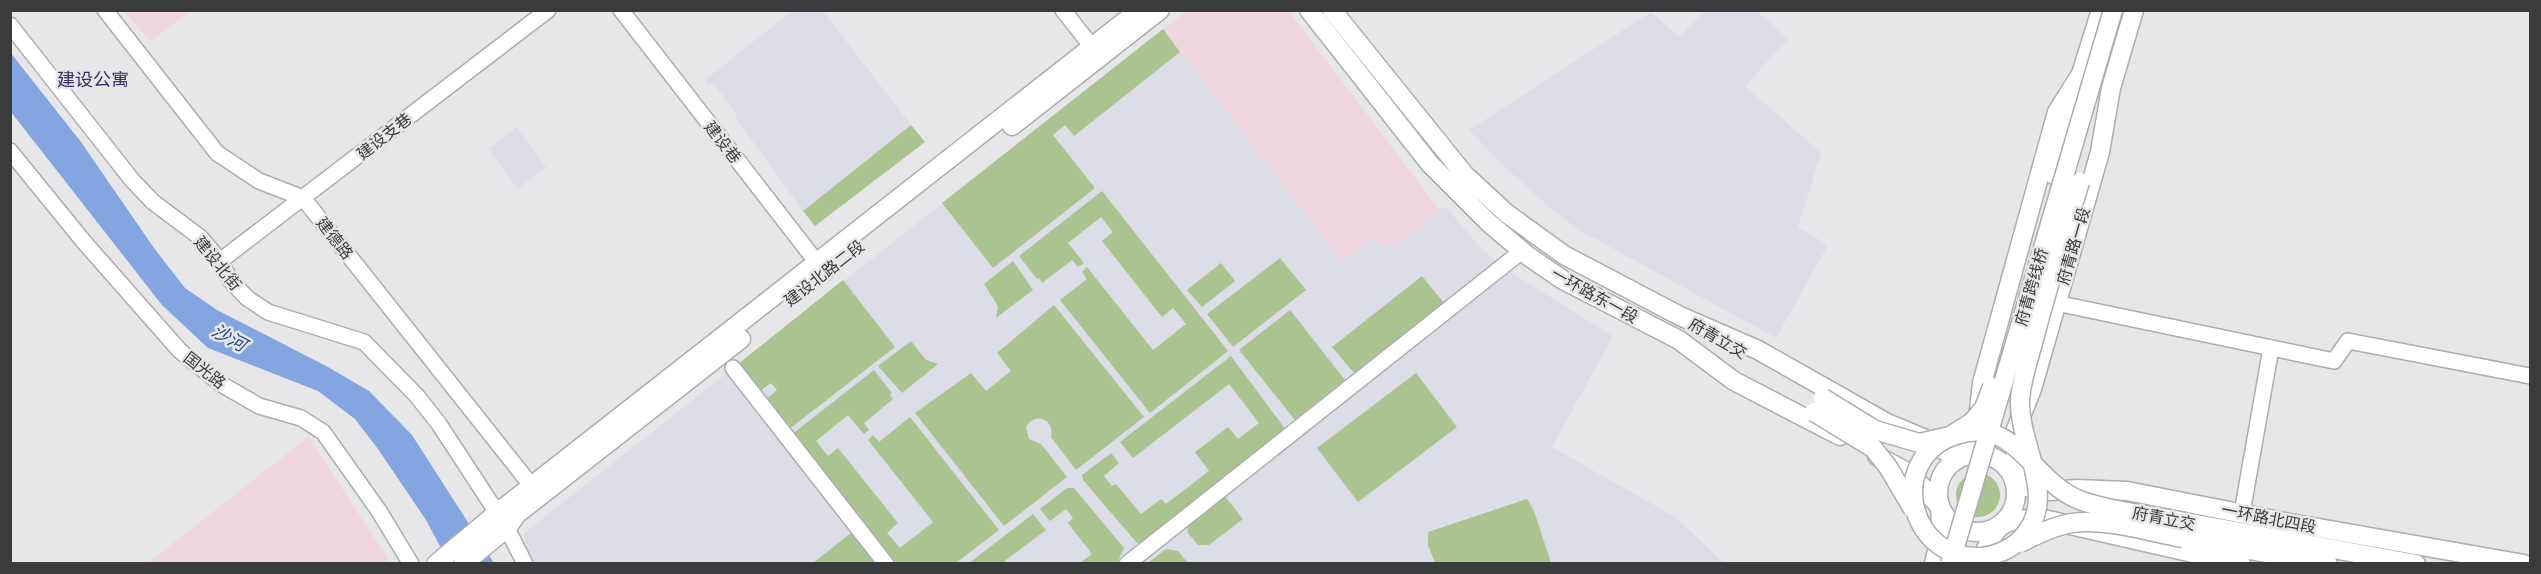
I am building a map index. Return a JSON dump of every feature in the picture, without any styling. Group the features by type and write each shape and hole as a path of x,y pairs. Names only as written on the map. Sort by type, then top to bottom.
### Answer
{"main road":[{"name":"建设北路二段","path":"821,269 1139,10"},
{"name":"建设北路二段","path":"495,526 517,514 536,491 821,269 1160,10"},
{"name":"一环路东一段","path":"1309,10 1430,164 1489,223 1522,251 1563,280 1679,340 1734,381 1911,474 1940,507"},
{"name":"一环路东一段","path":"1332,10 1464,174 1506,213 1564,255 1680,316 1758,351 1887,423 1923,438 1945,451 1964,456"},
{"path":"1964,456 1976,438 1982,384 2057,112 2081,74 2101,10"},
{"name":"府青跨线桥","path":"1950,564 2113,10"},
{"name":"府青跨线桥","path":"1963,564 2121,10"},
{"name":"府青路一段","path":"2015,481 2016,429 2032,389 2100,152 2110,88 2134,10"},
{"name":"府青立交","path":"2081,74 1996,379 1984,408 1972,422 1935,446 1923,460 1915,477 1912,495 1915,513 1923,529 1935,543 1951,553 1978,557 2004,551 2039,534 2071,524 2095,522 2184,530 2416,564"},
{"name":"府青立交","path":"1991,564 2021,539 2033,522 2039,503 2038,483 2021,415 2021,390 2097,116 2110,88"},
{"name":"府青立交","path":"1680,316 1819,405 1875,430 1919,443 1968,432 1987,432 2005,438 2020,449 2054,485 2072,498 2184,530 2328,564"},
{"path":"1679,340 1819,405 1873,448 1888,467 1915,513 1932,564"},
{"path":"1932,564 1941,531 1939,482 1953,462 1964,456 1977,454 1995,458 2009,470 2015,481 2017,493 2015,506 1988,543 1980,564"},
{"name":"一环路北四段","path":"2015,481 2030,488 2051,491 2076,489 2127,491 2524,564"},
{"path":"1940,507 1954,525 1965,531 1977,533 2019,518 2048,520 2221,562 2241,564"},
{"path":"436,564 495,526"},
{"path":"463,564 495,526"}],"street":[{"path":"105,10 217,153 259,181 303,198"},
{"name":"建设支巷","path":"220,261 549,10"},
{"name":"建设巷","path":"621,10 821,269"},
{"path":"1063,10 1092,47"},
{"name":"建设北街","path":"10,25 132,180 153,202 201,238 220,261 231,281 248,298 268,312 364,342 417,396 439,424 495,526 525,564"},
{"name":"国光路","path":"10,152 84,242 180,351 221,384 259,406 301,417 323,432 380,512 411,564"},
{"name":"建德路","path":"303,198 536,491"},
{"path":"1126,564 1522,251"},
{"path":"2056,303 2334,361 2348,341 2530,376"},
{"path":"2242,513 2271,348"},
{"path":"733,368 886,564"}],"shaded area":[{"path":"793,10 823,11 911,125 803,211 735,117 737,115 713,83 709,86 705,80"},
{"path":"123,11 190,11 151,41"},
{"path":"1187,11 1289,11 1440,211 1394,247 1383,248 1374,237 1342,262 1163,29"},
{"path":"1704,11 1757,11 1788,39 1745,86 1821,153 1798,227 1828,245 1776,338 1581,231 1556,213 1506,168 1469,130 1651,12 1679,37"},
{"path":"1163,29 1342,262 1374,237 1383,248 1390,242 1394,247 1445,206 1478,245 1502,267 1613,336 1552,447 1675,517 1724,563 531,564 523,534"},
{"path":"516,127 546,167 518,189 488,149"},
{"path":"308,437 391,563 148,563"}],"green space":[{"path":"1163,29 1180,52 1074,136 1065,125 1053,135 1095,188 993,268 942,203"},
{"path":"911,125 925,142 815,226 803,211"},
{"path":"1102,191 1228,351 1150,413 1060,300 1087,279 1082,272 1087,267 1153,350 1186,324 1173,308 1162,317 1102,241 1113,232 1101,217 1068,243 1084,263 1078,267 1072,260 1042,283 1019,256"},
{"path":"1280,258 1306,290 1233,347 1207,314"},
{"path":"1013,261 1033,290 996,318 998,306 984,284"},
{"path":"1221,263 1235,281 1202,307 1187,290"},
{"path":"1422,276 1444,303 1354,373 1332,347"},
{"path":"843,280 895,347 788,430 765,400 777,390 771,383 759,392 737,365"},
{"path":"1054,305 1144,417 1076,470 1051,437 1050,426 1047,422 1039,418 1030,422 1026,427 1029,439 1041,444 1067,477 1004,526 915,413 971,373 986,391 1011,371 997,353"},
{"path":"1290,310 1345,380 1295,420 1239,350"},
{"path":"911,341 926,360 938,364 902,393 878,366"},
{"path":"1231,356 1286,430 1142,544 1137,543 1083,480 1082,475 1111,453 1119,463 1104,476 1112,486 1116,484 1141,514 1161,499 1166,504 1209,471 1195,452 1228,427 1238,439 1259,423 1229,384 1133,458 1120,442"},
{"path":"874,370 892,393 890,395 893,399 864,423 869,430 864,434 848,415 816,441 828,456 838,448 898,523 887,533 900,548 933,522 868,440 873,435 879,442 910,417 999,530 956,563 891,563 791,435"},
{"path":"1416,373 1457,427 1358,502 1317,448"},
{"path":"1978,473 1986,474 1994,479 1999,487 1999,503 1994,511 1986,516 1978,517 1970,516 1962,511 1957,503 1956,495 1957,487 1962,479 1970,474"},
{"path":"1067,488 1074,488 1124,548 1117,563 1080,563 1092,554 1068,523 1073,518 1066,509 1050,521 1040,509"},
{"path":"1223,494 1243,519 1209,545 1198,545 1188,533 1187,523"},
{"path":"1527,499 1534,511 1551,563 1435,563 1428,545 1428,532"},
{"path":"1033,514 1046,530 1002,563 969,563"},
{"path":"851,533 876,563 813,563"},
{"path":"1166,549 1178,551 1188,563 1148,563"}],"water":[{"name":"沙河","path":"10,52 81,142 154,248 185,288 217,310 328,367 369,391 412,435 494,563 449,563 426,520 355,419 318,391 208,348 162,305 11,112"}],"district":[{"name":"建设公寓","path":"93,80"}]}
